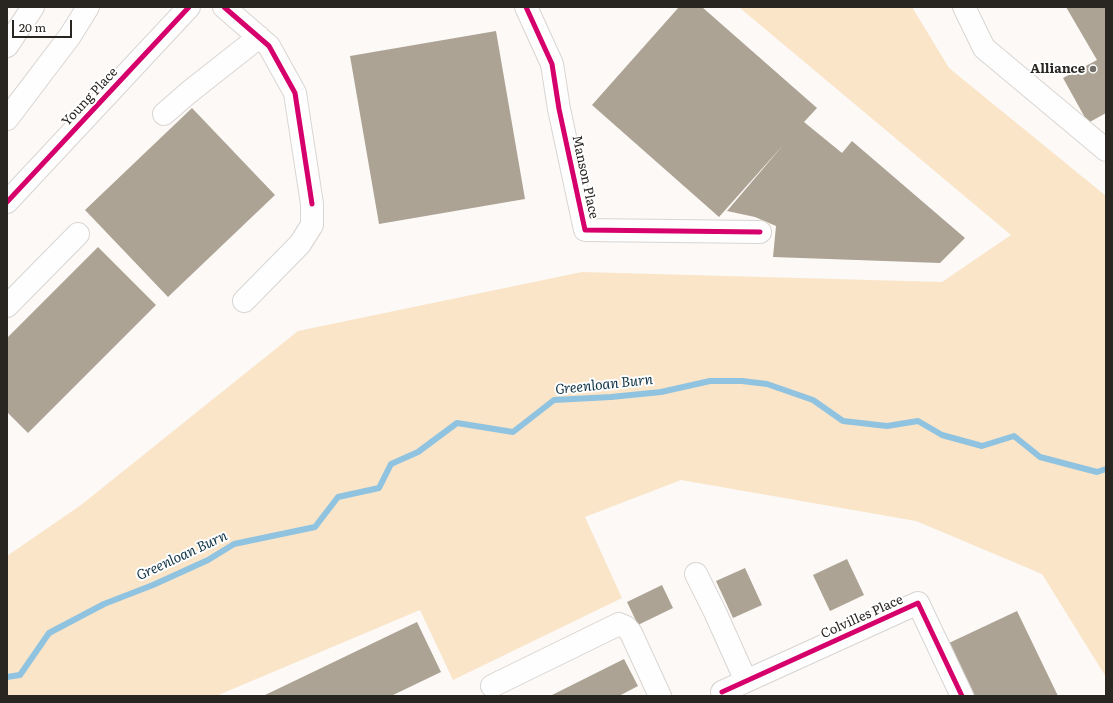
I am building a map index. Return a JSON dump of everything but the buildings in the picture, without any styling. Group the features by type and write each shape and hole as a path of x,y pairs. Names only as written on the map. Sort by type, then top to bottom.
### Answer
{"street":[{"path":"7,46 33,7"},
{"path":"7,119 70,36 88,7"},
{"name":"Young Place","path":"7,202 189,7"},
{"path":"224,7 269,46 295,93 312,204 312,225 300,244 244,301"},
{"name":"Manson Place","path":"526,7 552,64 559,109 585,230 760,232"},
{"path":"964,7 984,48 1106,150"},
{"path":"164,114 188,93 259,37"},
{"path":"7,306 78,234"},
{"path":"696,574 715,612 746,682"},
{"name":"Colvilles Place","path":"722,692 918,603 962,696"},
{"path":"492,686 619,624 626,627 630,633 660,696"}],"shaded area":[{"path":"912,7 949,68 1106,196 1106,677 1042,574 916,521 681,480 585,517 622,598 453,680 420,610 216,696 7,696 7,556 81,505 298,331 582,272 942,282 1011,235 740,8"}],"waterway":[{"name":"Greenloan Burn","path":"7,677 20,675 49,633 104,604 153,585 208,560 234,544 315,527 338,497 379,488 391,464 418,452 457,423 513,432 554,400 611,397 661,392 710,381 742,381 767,384 813,400 843,421 887,426 918,421 942,435 982,446 1014,436 1040,457 1097,472 1106,469"}],"cycle path":[{"path":"7,202 189,7"},
{"path":"224,7 269,46 295,93 312,204"},
{"path":"526,7 552,64 559,109 585,230 760,232"},
{"path":"722,692 918,603 962,696"}],"place":[{"name":"Alliance","path":"1093,69"}]}
